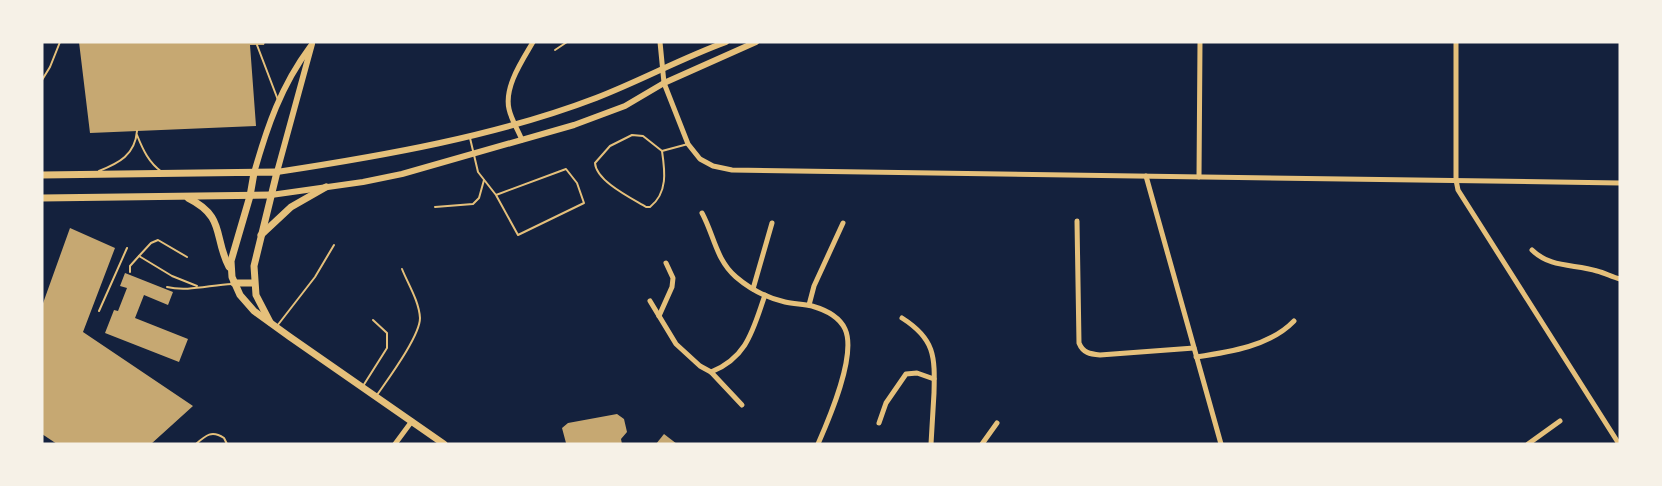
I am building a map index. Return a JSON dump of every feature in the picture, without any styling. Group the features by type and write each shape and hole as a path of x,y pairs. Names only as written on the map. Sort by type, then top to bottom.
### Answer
{"main road":[{"path":"230,269 250,196 254,172"},
{"path":"42,175 277,172 254,266 254,283 260,304 273,324"},
{"path":"260,236 286,211 327,187"},
{"path":"42,198 272,195"},
{"path":"186,197 202,206 214,220 234,284 247,304 444,444"},
{"path":"234,284 254,283"}],"street":[{"path":"522,140 509,112 508,102 512,85 532,42"},
{"path":"660,42 664,83 688,144 700,159 713,166 732,170 1620,183"},
{"path":"313,43 277,172 379,155 515,123 597,98 726,42"},
{"path":"272,195 402,174 522,140 625,106 664,83 756,42"},
{"path":"1199,177 1200,42"},
{"path":"1456,42 1456,180 1458,190 1619,444"},
{"path":"254,172 268,124 295,69 313,43"},
{"path":"1146,176 1221,444"},
{"path":"702,213 719,256 735,276 765,295 785,302 823,309 836,317 845,329 848,343 846,360 835,404 818,444"},
{"path":"1077,221 1078,316 1081,348 1091,354 1100,355 1194,348"},
{"path":"753,289 772,223"},
{"path":"809,305 814,286 843,223"},
{"path":"1532,250 1540,258 1557,264 1595,270 1620,279"},
{"path":"659,316 672,287 673,278 666,263"},
{"path":"711,372 731,362 740,353 748,341 765,295"},
{"path":"650,300 676,344 686,356 711,372 741,405"},
{"path":"902,318 916,327 928,344 935,362 931,444"},
{"path":"1196,357 1274,338 1294,321"},
{"path":"879,423 885,403 906,374 917,373 934,379"},
{"path":"395,444 412,421"},
{"path":"1528,444 1560,421"},
{"path":"982,444 997,423"}],"lane":[{"path":"42,80 50,68 60,42"},
{"path":"555,50 567,42"},
{"path":"257,45 279,100"},
{"path":"92,174 122,161 131,150 137,131"},
{"path":"137,135 147,157 165,174"},
{"path":"470,135 478,172 496,195 518,235 584,203 577,183 566,169 496,195"},
{"path":"632,135 643,136 662,151 663,186 658,200 650,207 646,207 614,187 598,174 595,168 595,163 610,146 632,135"},
{"path":"662,151 688,144"},
{"path":"435,207 473,204 479,198 484,180"},
{"path":"130,272 129,268 139,256 151,243 158,240 187,257"},
{"path":"273,324 315,277 334,245"},
{"path":"99,311 127,248"},
{"path":"139,256 171,276 197,286"},
{"path":"376,396 417,331 420,319 418,307 402,269"},
{"path":"167,287 185,290 197,286 234,284"},
{"path":"363,387 387,348 387,333 374,321"},
{"path":"196,444 209,433 224,438 227,444"}],"building":[{"path":"79,42 265,42 264,45 250,45 256,126 90,133"},
{"path":"70,228 115,248 83,332 193,406 151,444 57,444 42,434 42,306"},
{"path":"125,273 173,292 168,305 144,295 135,318 188,339 179,362 105,333 114,310 118,311 127,288 120,286"},
{"path":"617,414 624,419 627,432 621,439 622,444 566,443 562,428 568,423"},
{"path":"664,434 677,444 656,444"}]}
